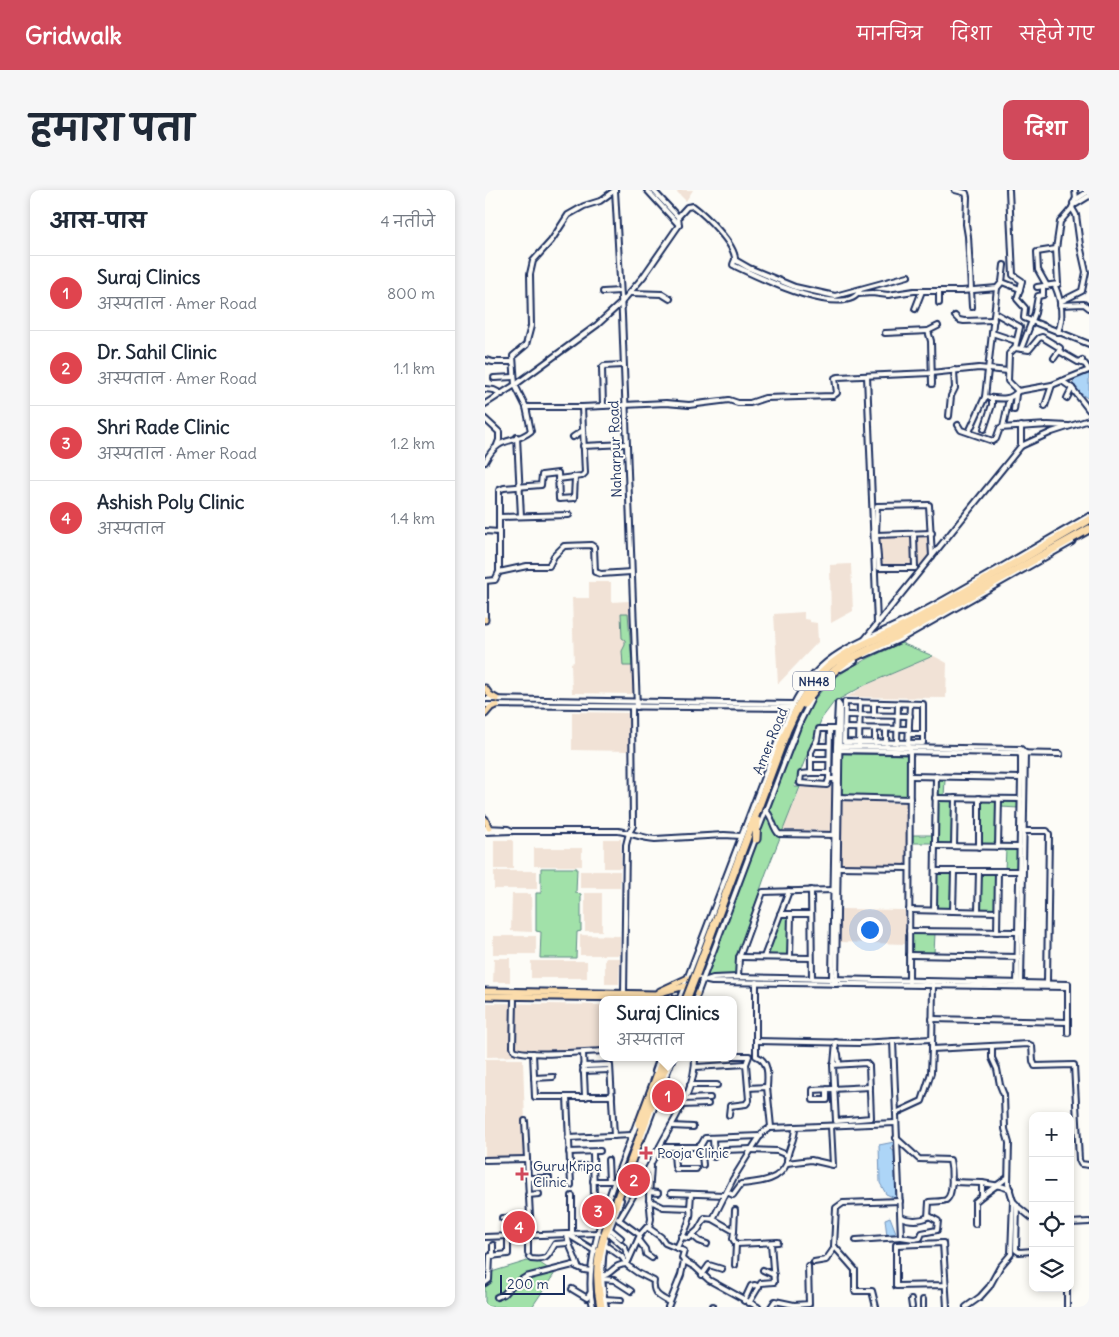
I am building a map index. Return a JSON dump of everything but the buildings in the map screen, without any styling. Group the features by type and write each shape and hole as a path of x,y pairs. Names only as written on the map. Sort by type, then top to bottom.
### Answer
{"highway":[{"name":"Amer Road","path":"688,996 698,978 762,808 787,730 799,703 808,689 829,666 865,641 936,606 1089,520"},
{"name":"Amer Road","path":"692,996 791,731 813,690 830,673 846,661 893,640 1089,529"},
{"path":"749,815 762,808"},
{"path":"756,839 757,821"},
{"path":"600,1307 594,1281 595,1251 605,1232 646,1101 662,1061"},
{"path":"600,1307 600,1253 615,1218 654,1098 669,1061"},
{"path":"654,1098 661,1089"}],"main road":[{"path":"485,688 497,702 485,714"},
{"path":"485,819 486,829"},
{"path":"658,993 661,990 698,978"},
{"path":"485,986 488,996"},
{"path":"513,996 658,993 685,986 697,994"},
{"path":"485,991 488,996"},
{"path":"488,996 599,998"}],"street":[{"path":"485,462 489,454 497,446 531,430 526,407 515,386 513,355 526,345 531,326 530,274 533,261 551,241 568,215 584,206 600,201 615,190"},
{"name":"Naharpur Road","path":"615,190 636,701 634,707 633,826 626,845 624,993"},
{"path":"647,190 679,225"},
{"path":"485,404 515,386 597,324 631,293 679,225 678,217 653,190"},
{"path":"955,190 967,194 965,224 972,307"},
{"path":"1009,190 1013,275 1022,281 1017,299 1025,308 1015,348 1009,354 1007,381 1017,393 1014,410"},
{"path":"1058,332 1061,324 1060,303 1055,286 1058,284 1056,249 1060,222 1073,206 1076,199 1075,190"},
{"path":"1076,199 1089,190"},
{"path":"1073,206 1089,196"},
{"path":"678,217 690,206 696,208 731,246 735,260 733,266 777,286 804,294 837,302 849,300 859,292 908,276"},
{"path":"1060,303 1082,291 1086,274 1073,206"},
{"path":"1021,349 1032,322 1038,296 1043,295 1037,270 1037,252 1056,249"},
{"path":"969,432 985,397 997,288 1001,282 1004,265"},
{"path":"1001,282 1020,289"},
{"path":"1042,287 1055,286"},
{"path":"859,292 888,295 899,292 997,288"},
{"path":"603,292 620,291"},
{"path":"915,309 922,291"},
{"path":"939,291 939,303"},
{"path":"631,293 662,294 671,299"},
{"path":"1060,303 1084,304 1089,308"},
{"path":"995,314 1020,327"},
{"path":"955,316 959,320 964,321 994,320"},
{"path":"1023,318 1089,344"},
{"path":"885,333 928,331 937,326"},
{"path":"928,331 931,342 932,384"},
{"path":"992,333 1016,341"},
{"path":"985,397 1009,399 1017,393 1052,385 1089,370 1082,362 1059,351 1059,348 1040,337 1029,350 1015,348"},
{"path":"1054,358 1059,351"},
{"path":"1082,362 1089,358"},
{"path":"485,360 513,362"},
{"path":"603,406 602,366 623,365"},
{"path":"526,407 582,407 666,403 701,404 729,400 738,403 750,403 765,398 833,396 837,394 835,380 837,377 931,373 954,370 989,369 1008,371"},
{"path":"949,416 951,396 955,388 954,370"},
{"path":"867,376 877,623"},
{"path":"494,378 514,377"},
{"path":"1062,381 1071,388 1089,410"},
{"path":"1045,406 1052,385"},
{"path":"1067,398 1071,388"},
{"path":"485,389 494,390 502,394"},
{"path":"984,429 992,405 992,398"},
{"path":"1003,427 1009,399"},
{"path":"559,479 582,476 585,473 582,407"},
{"path":"485,419 499,432 497,446"},
{"path":"697,994 698,978 716,906 792,706 806,683 831,658 865,641 877,623 1021,446 1089,420"},
{"path":"959,425 961,430 995,441 998,429 1003,427 1070,426"},
{"path":"1021,426 1021,446"},
{"path":"573,437 582,431"},
{"path":"517,438 521,516"},
{"path":"583,446 626,444"},
{"path":"485,620 485,582 495,580 499,572 499,490 541,485 544,474 558,473 559,499 573,499 575,497 575,477"},
{"path":"913,534 915,568 882,569 878,567 876,507 919,504 930,506 932,556"},
{"path":"499,517 569,515"},
{"path":"1053,539 1089,516"},
{"path":"485,531 499,532"},
{"path":"698,978 756,839 762,808 801,717 827,680 842,668 958,608 1089,532"},
{"path":"876,535 932,533"},
{"path":"499,572 527,566 549,566 564,546 592,545 595,572 601,574 631,572"},
{"path":"485,700 634,707 792,706"},
{"path":"485,705 497,702 636,701 792,706"},
{"path":"837,748 859,745 875,743 897,743 909,748 923,744 923,705 921,703 845,702 844,742 859,745 909,748 1060,754"},
{"path":"859,745 861,702"},
{"path":"835,981 833,890 837,798 837,748 836,729 838,703 840,706 837,748 835,779 837,798"},
{"path":"874,716 875,703"},
{"path":"887,703 887,716"},
{"path":"897,704 897,743"},
{"path":"909,982 910,704"},
{"path":"845,715 910,716"},
{"path":"844,728 897,729 923,734"},
{"path":"811,773 811,752 817,740 819,729 836,729"},
{"path":"829,773 801,774 800,784 827,784 829,779 830,729"},
{"path":"875,729 875,743"},
{"path":"886,729 886,743"},
{"path":"814,746 829,746"},
{"path":"837,748 1021,749 1025,753"},
{"path":"1019,753 1021,755 1024,832 1019,932 1019,984"},
{"path":"1019,984 1022,872 1020,847 1025,753"},
{"path":"811,759 829,759"},
{"path":"817,773 817,784"},
{"path":"910,776 1021,778"},
{"path":"934,910 936,776"},
{"path":"829,779 835,779"},
{"path":"837,798 910,799"},
{"path":"935,798 1022,799"},
{"path":"954,846 955,798"},
{"path":"979,798 979,846"},
{"path":"999,798 999,847"},
{"path":"762,808 770,814 776,831 779,834 836,835"},
{"path":"486,829 512,831 618,831 646,839 724,835 741,836"},
{"path":"1024,832 1047,832 1049,834 1047,984"},
{"path":"835,981 838,867 836,835"},
{"path":"935,846 1020,847"},
{"path":"838,867 909,868"},
{"path":"935,871 1022,872"},
{"path":"953,911 954,871"},
{"path":"978,911 979,871"},
{"path":"997,932 998,871"},
{"path":"811,890 812,978"},
{"path":"738,977 739,957 763,892 833,890"},
{"path":"764,957 789,891"},
{"path":"909,910 997,912"},
{"path":"780,914 811,914"},
{"path":"790,958 791,914"},
{"path":"909,931 1019,932"},
{"path":"909,955 1019,957"},
{"path":"739,957 811,958"},
{"path":"698,978 712,982 835,981 1019,984"},
{"path":"681,996 685,986 698,978 812,978 835,981"},
{"path":"756,982 756,1056"},
{"path":"909,982 933,984 1047,984 1066,982 1068,987 1069,1033"},
{"path":"896,1113 922,1101 931,1073 933,984"},
{"path":"513,996 513,1047 518,1052 599,1051"},
{"path":"932,1019 1068,1022"},
{"path":"756,1041 837,1042 931,1039"},
{"path":"893,1041 901,1237"},
{"path":"837,1042 836,1050 839,1054 837,1064"},
{"path":"932,1049 1030,1044 1032,1046 1035,1066 1074,1065 1079,1160 1081,1164 1089,1165"},
{"path":"966,1307 980,1297 989,1287 1000,1267 1011,1254 1013,1201 1007,1177 1009,1143 1005,1128 1004,1095 993,1058 992,1046"},
{"path":"583,1052 586,1097"},
{"path":"533,1053 536,1097 612,1096"},
{"path":"737,1056 756,1056 765,1062 771,1128"},
{"path":"729,1115 730,1106 747,1103 749,1096 746,1064 749,1056"},
{"path":"606,1307 601,1279 605,1245 606,1208 646,1101 659,1061"},
{"path":"643,1133 661,1089 670,1061"},
{"path":"605,1232 651,1166 685,1099 695,1067 695,1061"},
{"path":"583,1066 608,1064 611,1070 614,1136"},
{"path":"695,1067 746,1064"},
{"path":"870,1119 868,1064 837,1064 832,1066 836,1121 870,1119 875,1122 888,1121"},
{"path":"583,1071 611,1070"},
{"path":"534,1078 553,1077"},
{"path":"690,1085 717,1085"},
{"path":"748,1088 767,1087"},
{"path":"827,1089 827,1100 813,1100 813,1090 827,1089 870,1087"},
{"path":"567,1096 571,1185"},
{"path":"685,1099 710,1098"},
{"path":"681,1105 708,1104"},
{"path":"525,1121 529,1217 528,1255 531,1259 543,1260 549,1256 555,1244 568,1242"},
{"path":"713,1220 733,1179 761,1136 771,1128 896,1123"},
{"path":"671,1126 693,1127"},
{"path":"787,1163 811,1160 833,1165 831,1126"},
{"path":"733,1179 741,1184 766,1182 786,1167 787,1154 792,1143 795,1128"},
{"path":"569,1138 632,1136"},
{"path":"703,1165 701,1145 705,1138 761,1136"},
{"path":"713,1138 714,1157"},
{"path":"897,1138 919,1159 950,1160 951,1194 947,1199 929,1203 929,1216"},
{"path":"660,1147 698,1147 701,1145"},
{"path":"724,1150 752,1149 777,1151 787,1154"},
{"path":"569,1152 600,1151"},
{"path":"593,1152 595,1200 606,1208"},
{"path":"657,1152 674,1154 675,1168 677,1169 696,1169"},
{"path":"485,1160 527,1159"},
{"path":"608,1160 609,1181"},
{"path":"570,1167 593,1166"},
{"path":"649,1228 651,1219 649,1192 651,1166"},
{"path":"975,1224 975,1202 1005,1181 1007,1177"},
{"path":"528,1178 549,1178"},
{"path":"593,1181 616,1180"},
{"path":"952,1182 998,1185 1010,1189"},
{"path":"671,1194 726,1193 734,1195 741,1184"},
{"path":"981,1184 983,1196"},
{"path":"649,1192 658,1193"},
{"path":"528,1195 539,1194"},
{"path":"677,1248 689,1219 691,1194"},
{"path":"572,1196 568,1242 574,1252 578,1267"},
{"path":"649,1200 663,1207 690,1208"},
{"path":"814,1262 826,1260 835,1247 836,1208 839,1204 900,1201"},
{"path":"1013,1201 1029,1216"},
{"path":"1017,1206 1016,1250 1019,1252 1029,1251"},
{"path":"735,1210 736,1228 733,1239 735,1244 735,1265"},
{"path":"901,1217 908,1220 921,1220 929,1216"},
{"path":"929,1216 937,1220 938,1229 922,1234 916,1241 899,1244 895,1247 896,1286 946,1285"},
{"path":"501,1218 529,1217"},
{"path":"615,1218 640,1235"},
{"path":"681,1237 689,1238 698,1230 705,1218 734,1231"},
{"path":"1074,1223 1089,1222"},
{"path":"627,1264 640,1235 647,1227 649,1228"},
{"path":"605,1245 638,1273 654,1281 653,1286 656,1295 668,1305 681,1276 684,1252 665,1243 662,1237 649,1228"},
{"path":"605,1232 625,1248 629,1259"},
{"path":"485,1237 605,1232 621,1238"},
{"path":"570,1234 595,1251 591,1271 593,1307"},
{"path":"692,1235 699,1241 707,1244"},
{"path":"485,1283 489,1280 489,1258 508,1254 508,1236"},
{"path":"856,1240 901,1237 916,1241 943,1243 947,1307"},
{"path":"638,1240 645,1249 646,1254 652,1258"},
{"path":"735,1244 778,1242"},
{"path":"749,1303 761,1283 773,1282 771,1243"},
{"path":"493,1245 493,1256"},
{"path":"835,1247 855,1270 855,1291 872,1291 876,1307"},
{"path":"684,1261 702,1275 757,1307"},
{"path":"601,1279 617,1266 627,1264"},
{"path":"497,1297 504,1294 510,1287 526,1277 573,1265 591,1271"},
{"path":"702,1275 709,1266 722,1269"},
{"path":"771,1307 775,1301 794,1305 809,1304 808,1266"},
{"path":"763,1270 774,1275"},
{"path":"601,1279 613,1279 631,1291"},
{"path":"744,1300 751,1286 759,1287"},
{"path":"572,1289 587,1298 591,1292"},
{"path":"1067,1292 1067,1307"},
{"path":"604,1299 621,1300"},
{"path":"911,1300 912,1307"},
{"path":"923,1300 923,1307"}],"shaded area":[{"path":"675,190 693,190 686,201"},
{"path":"928,529 929,556 917,571 875,573 873,532"},
{"path":"851,564 853,611 831,623 830,565"},
{"path":"589,582 611,582 611,602 630,601 634,694 572,693 571,663 574,662 572,598 589,598"},
{"path":"804,612 804,619 817,623 818,642 778,684 774,614"},
{"path":"934,656 947,663 946,698 847,697 866,685"},
{"path":"572,712 631,713 630,751 572,750"},
{"path":"801,787 832,788 832,831 783,830"},
{"path":"842,801 906,803 906,865 841,865"},
{"path":"604,839 621,839 621,868 604,868"},
{"path":"494,840 513,840 513,869 494,869"},
{"path":"534,848 582,848 582,866 534,866"},
{"path":"494,871 537,871 537,889 494,889"},
{"path":"580,871 620,871 620,888 580,888"},
{"path":"585,893 602,893 602,931 585,931"},
{"path":"512,894 531,894 532,932 511,931"},
{"path":"840,909 905,910 905,944 840,942"},
{"path":"580,935 620,936 620,955 580,955"},
{"path":"493,936 536,936 536,954 493,954"},
{"path":"494,958 510,958 510,982 493,982"},
{"path":"605,958 620,958 619,984 605,984"},
{"path":"531,961 587,961 587,978 531,978"},
{"path":"487,1003 599,1005 599,1054 487,1057"},
{"path":"485,1059 523,1059 526,1157 485,1158"}],"green space":[{"path":"621,613 628,613 632,666 623,666 622,651 625,640 622,638"},
{"path":"901,643 933,656 865,685 834,702 822,718 794,787 800,787 766,873 737,957 736,976 707,976 794,740 809,708 823,689 840,674"},
{"path":"842,754 908,755 907,796 842,795"},
{"path":"936,780 945,780 944,797 936,797"},
{"path":"937,800 953,800 952,844 936,844"},
{"path":"1001,800 1019,801 1018,808 1001,807"},
{"path":"981,801 996,802 996,845 981,845"},
{"path":"912,835 933,835 933,843 912,843"},
{"path":"1006,849 1018,849 1018,870 1005,869"},
{"path":"541,868 577,868 576,893 581,894 581,931 577,932 576,958 540,958 541,932 536,931 536,893 541,893"},
{"path":"936,873 952,873 951,908 936,908"},
{"path":"980,873 996,873 996,909 980,909"},
{"path":"781,915 790,916 789,955 767,955"},
{"path":"911,934 935,934 934,953 911,953"},
{"path":"534,1259 555,1273 532,1307 485,1307 485,1274"}],"water":[{"path":"1089,373 1089,399 1081,394 1073,384 1074,379"},
{"path":"894,1142 891,1149 895,1155 897,1199 886,1194 880,1183 879,1145"},
{"path":"890,1217 897,1235 887,1236 885,1219"}],"place":[{"name":"Suraj Clinics","path":"668,1096"},
{"name":"Pooja Clinic","path":"646,1153"},
{"name":"Guru Kripa Clinic","path":"522,1174"},
{"name":"Dr. Sahil Clinic","path":"634,1180"},
{"name":"Shri Rade Clinic","path":"598,1211"},
{"name":"Ashish Poly Clinic","path":"519,1227"}]}
